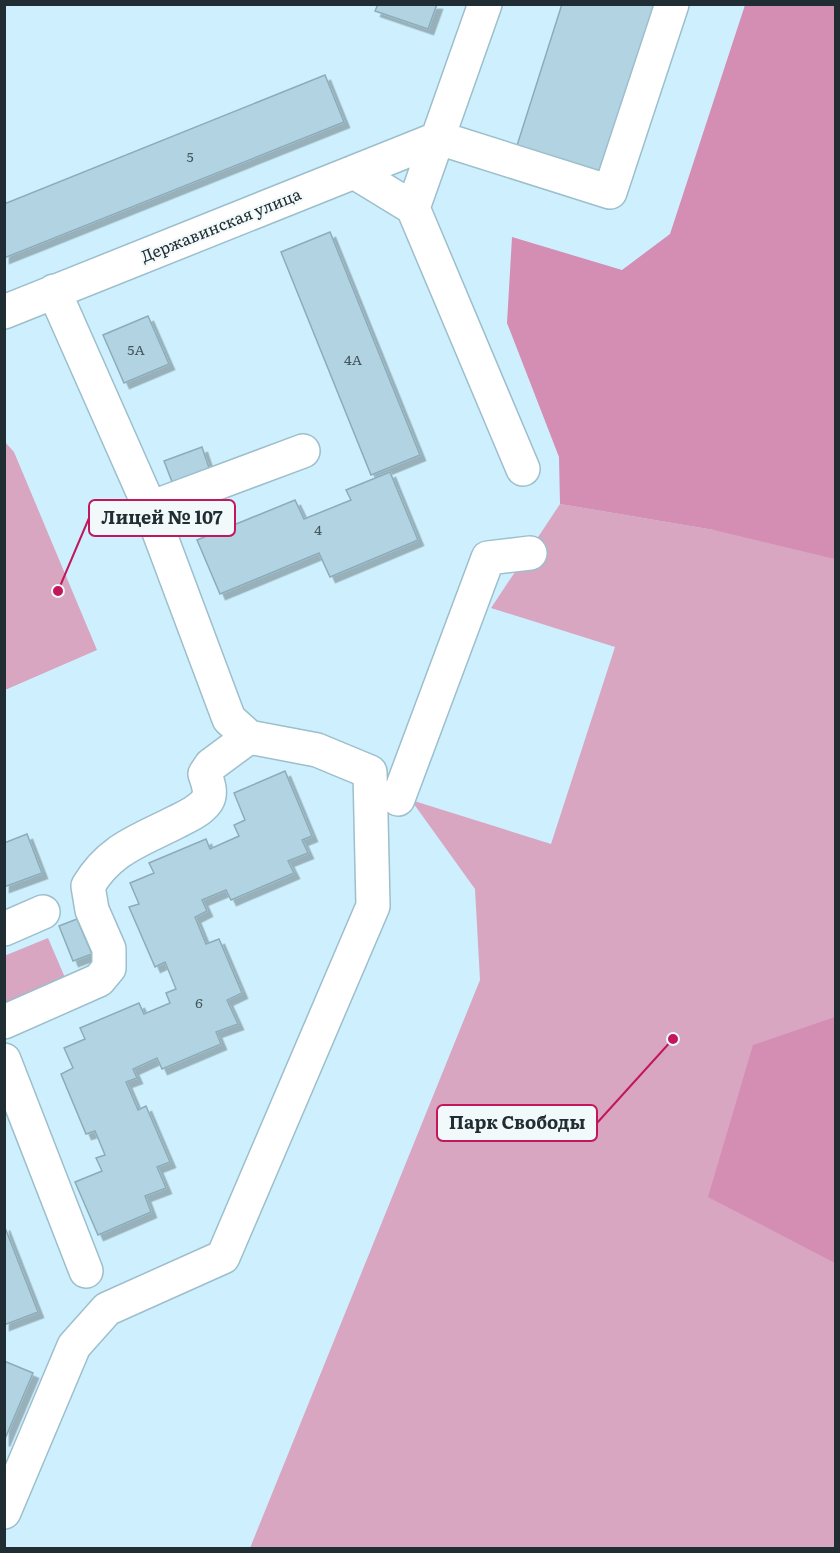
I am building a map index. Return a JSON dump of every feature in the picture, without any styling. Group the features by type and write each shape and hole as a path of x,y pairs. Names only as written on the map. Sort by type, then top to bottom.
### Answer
{"street":[{"path":"413,208 485,4"},
{"path":"439,138 610,192 672,4"},
{"name":"Державинская улица","path":"4,312 439,138"},
{"path":"354,172 413,208 523,469"},
{"path":"4,1512 74,1347 107,1309 223,1257 373,906 370,772 317,750 249,737 229,719 150,508 54,291"},
{"path":"150,508 303,451"},
{"path":"398,799 489,558 530,553"},
{"path":"4,1022 99,980 109,968 109,949 92,910 88,886 98,869 114,854 192,813 207,801 210,790 205,774 211,765 249,737"},
{"path":"4,929 43,912"},
{"path":"4,1060 86,1270"}],"shaded area":[{"path":"745,5 835,5 835,559 714,530 560,504 559,457 507,323 512,237 622,270 670,234"},
{"path":"835,229 835,1548 250,1548 480,980 475,889 411,800 551,844 615,647 491,608 560,504 714,530"},
{"path":"5,442 14,452 97,650 5,690"},
{"path":"48,938 69,987 5,1015 4,956"},
{"path":"836,1017 835,1263 708,1197 753,1045"}],"building":[{"path":"378,4 437,4 428,29 375,11"},
{"path":"562,4 655,4 598,182 514,155"},
{"path":"325,75 344,122 4,258 4,204"},
{"path":"330,232 420,455 371,475 281,252"},
{"path":"148,316 169,364 124,383 103,335"},
{"path":"202,447 211,474 174,487 164,461"},
{"path":"390,472 418,540 330,577 319,553 220,594 197,540 295,500 304,519 351,500 346,490"},
{"path":"285,771 312,836 302,840 308,853 288,861 294,873 231,900 226,890 202,900 207,911 195,917 206,944 219,939 242,993 227,1000 238,1024 216,1032 221,1044 162,1069 157,1058 133,1069 137,1078 126,1082 138,1110 146,1106 170,1162 157,1167 166,1188 145,1196 151,1212 98,1235 75,1182 102,1171 96,1158 105,1155 95,1131 86,1134 61,1074 73,1068 64,1048 85,1039 80,1028 139,1003 144,1014 170,1003 166,993 176,989 165,962 155,967 129,907 139,904 130,883 154,873 149,863 206,839 210,849 239,836 234,825 245,820 234,793"},
{"path":"27,834 42,873 4,887 4,843"},
{"path":"77,919 92,954 73,961 59,926"},
{"path":"4,1225 38,1312 4,1325"},
{"path":"4,1361 33,1373 4,1441"}],"place":[{"name":"Лицей № 107","path":"58,591"},
{"name":"Парк Свободы","path":"673,1039"}]}
